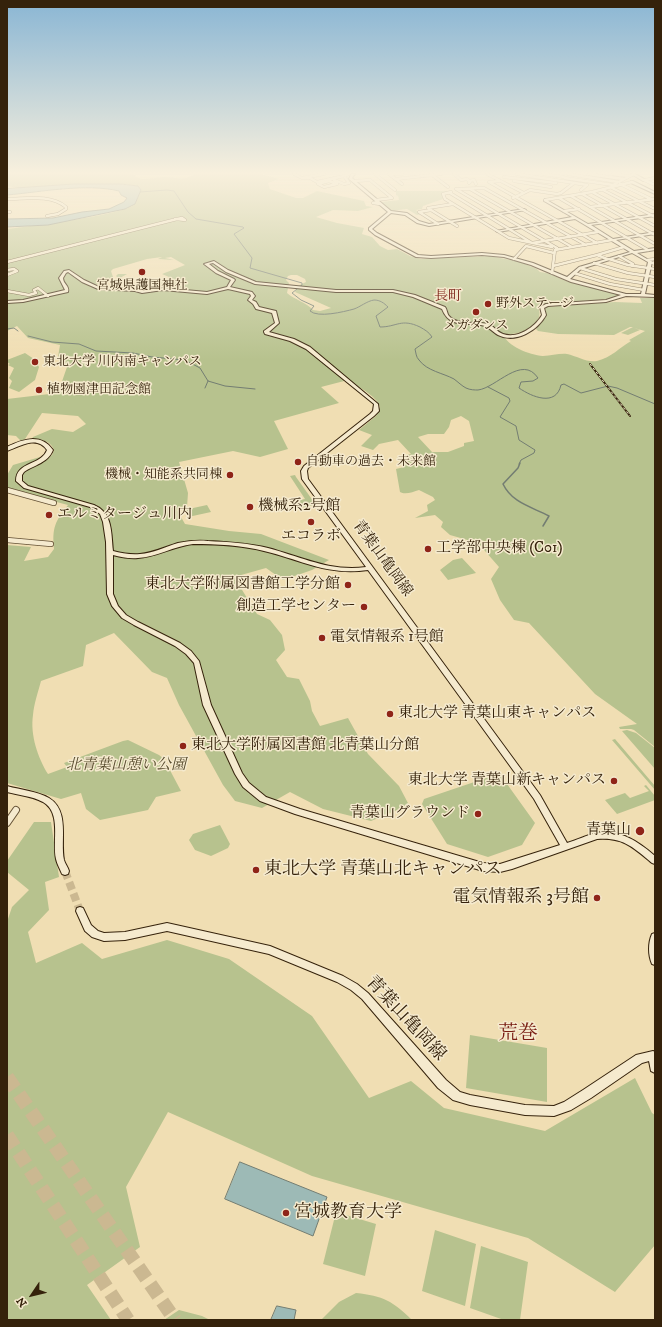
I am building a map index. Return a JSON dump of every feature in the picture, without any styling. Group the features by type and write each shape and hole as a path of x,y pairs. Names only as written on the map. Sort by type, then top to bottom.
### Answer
{"street":[{"path":"7,262 109,236"},
{"path":"381,236 414,255 425,257 488,254 514,259 532,264 567,279 626,296"},
{"path":"506,236 555,250"},
{"path":"521,236 532,243 570,236 586,245"},
{"path":"538,236 545,240 555,250"},
{"path":"553,236 572,247"},
{"path":"585,236 597,243"},
{"path":"605,236 655,264"},
{"path":"624,236 648,250"},
{"path":"514,259 526,246 555,250 640,236 655,244"},
{"path":"553,266 624,247"},
{"path":"567,279 580,268 594,263 632,252 655,249"},
{"path":"552,273 555,250"},
{"path":"597,255 632,266 655,269"},
{"path":"620,256 631,262 633,264 632,266"},
{"path":"648,261 655,259"},
{"path":"643,295 650,268 648,261"},
{"path":"7,302 48,296 67,291 67,288 61,278 65,272 69,271 83,281 98,288 135,290 142,292 163,289 207,293 228,288 233,280 217,272 206,263 216,262 222,268 249,281 325,290 382,290 406,293 444,308 447,316 456,321 466,324 486,325 492,327 501,335 509,336 525,333 535,327 544,315 542,308 544,306 557,303 612,300 626,296 655,296"},
{"path":"594,263 620,271 655,277"},
{"path":"580,268 608,277 655,285"},
{"path":"7,270 14,269 17,271 7,275"},
{"path":"574,273 610,284 644,290"},
{"path":"7,291 29,295 36,293 34,290 38,288 48,296"},
{"name":"青葉山亀岡線","path":"228,288 251,293 253,296 250,300 255,302 257,308 274,312 277,323 266,332 267,333 301,344 376,404 376,411 372,415 306,467 303,475 369,568 534,793 565,847"},
{"path":"7,449 22,442 32,440 47,445 50,450 49,454 43,459 24,469 20,473 19,480 26,486 100,510 105,518 109,556 110,594 113,603 122,614 180,647 194,658 197,663 207,705 239,774 246,785 263,799 298,812 483,867 496,868 512,866 597,836 615,835 631,842 655,861"},
{"path":"7,490 54,503"},
{"path":"7,540 51,544"},
{"path":"109,556 138,556 178,544 200,542 259,547 322,568 351,570 369,568"},
{"path":"8,791 39,797 48,801 53,806 58,816 60,860 65,871"},
{"path":"7,823 16,810"},
{"name":"青葉山亀岡線","path":"80,911 88,928 104,938 114,938 167,927 270,950 340,979 354,987 365,996 442,1084 457,1096 470,1100 525,1110 554,1111 587,1094 640,1058 654,1054"},
{"path":"655,937 653,944 655,961"},
{"path":"654,1054 655,1068"}],"green space":[{"name":"北青葉山憩い公園","path":"7,236 368,236 372,237 380,246 388,250 397,249 410,256 421,259 490,256 521,262 537,269 540,272 547,273 566,281 617,294 617,297 610,299 541,304 538,307 540,313 538,319 528,329 514,334 502,333 513,346 525,352 543,356 567,354 593,361 597,361 611,355 631,341 629,340 645,331 634,328 640,330 628,335 621,333 633,327 630,327 614,335 558,334 538,331 536,329 546,316 546,307 615,302 642,303 640,298 655,298 655,747 634,730 620,729 619,727 637,724 595,694 529,623 514,620 500,600 491,579 499,567 478,543 450,535 441,527 443,522 435,515 415,518 428,511 427,505 435,500 433,497 419,490 407,493 400,492 396,469 404,467 397,457 411,454 398,440 379,444 373,450 361,446 372,435 359,430 376,416 380,407 371,395 348,380 321,387 339,403 274,421 288,449 260,457 233,451 179,462 188,493 187,507 177,510 185,524 229,531 261,534 329,560 312,570 283,580 266,568 234,577 257,614 270,620 282,635 285,650 276,660 287,677 299,679 320,726 348,718 368,754 399,786 409,805 371,821 323,809 290,792 262,808 235,801 223,785 179,705 167,678 152,672 114,633 86,645 83,666 41,681 34,707 32,723 34,738 41,761 48,774 67,767 64,763 128,740 159,755 164,759 181,791 156,797 148,810 100,820 86,809 81,793 61,799 7,783 7,545 31,547 24,561 48,557 54,549 55,525 68,505 7,489 7,475 13,465 40,457 46,460 52,455 54,450 51,444 42,440 32,439 33,437 52,429 73,432 86,424 78,416 42,413 25,439 21,441 16,436 7,435 7,399 58,393 67,367 58,357 60,345 28,338 17,326 7,331","holes":["162,257 158,259 174,260 165,258 171,257 185,265 162,274 169,277 168,279 144,285 133,284 120,278 127,274 118,274 116,276 126,285 109,288 99,288 88,285 64,272 72,271 91,283 100,284 114,280 111,271 113,269 147,259","297,275 305,279 306,282 298,286 295,292 331,308 320,311 313,310 287,293 289,283 286,280 288,276","461,416 469,421 474,441 464,443 464,446 448,452 432,452 418,437 428,434 444,434 449,427 451,420"]},
{"path":"25,353 34,359 39,367 35,380 19,392 9,388 12,381 9,378 14,368 8,365 10,364 7,360"},
{"path":"295,475 316,505 300,508 295,501 305,499 290,476"},
{"path":"207,505 211,512 188,517 184,510"},
{"path":"462,558 476,573 448,580 440,570 453,560"},
{"path":"627,730 636,733 655,748 655,769 622,731"},
{"path":"615,739 655,786 655,790 612,740"},
{"name":"青葉山グラウンド","path":"495,775 502,777 535,823 522,845 488,857 447,844 422,804 424,799"},
{"path":"646,785 655,796 655,800 617,814 605,800 625,793 630,798 649,791 644,786"},
{"path":"34,822 51,822 59,877 45,882 49,910 28,932 36,963 82,943 102,959 167,940 229,959 312,1016 369,1098 411,1081 444,1108 545,1131 635,1078 652,1113 655,1115 655,1245 615,1292 528,1238 312,1176 168,1112 126,1187 140,1247 87,1285 111,1320 7,1320 7,922 12,907 29,890 7,872 7,861"},
{"path":"220,825 230,844 228,848 211,856 195,850 189,840 193,834"},
{"path":"470,1035 547,1048 547,1102 466,1088"},
{"path":"336,1212 376,1224 365,1276 323,1264"},
{"path":"435,1230 476,1244 465,1306 422,1291"},
{"path":"481,1246 528,1262 520,1320 504,1320 470,1308"},
{"path":"356,1293 387,1300 399,1308 412,1320 321,1320 339,1302"},
{"path":"179,1310 202,1316 210,1320 164,1320"}],"water":[{"path":"240,1162 327,1197 313,1236 225,1199"},
{"path":"277,1306 296,1310 294,1320 271,1320"}],"waterway":[{"path":"235,236 252,258 250,268 302,283 302,285 292,293 301,300 314,306 310,311 314,313 337,313 354,309 376,300 382,302 388,307 376,316 380,327 408,323 414,324 427,331 432,337 415,349 418,359 426,367 454,379 468,389 478,390 485,388 509,374 524,369 532,372 538,378 533,381 521,382 519,388 537,397 549,398 554,396 558,392 561,385 564,384 581,393 608,386 617,388 655,404"},
{"path":"7,329 14,328 18,331"},
{"path":"28,336 52,342 79,344 96,351 133,353 152,357 185,360 200,368 208,381"},
{"path":"205,388 208,381"},
{"path":"208,381 225,386 255,389"},
{"path":"488,387 509,398 510,401 500,417 516,426 519,440 535,450 534,453 521,460 519,464"},
{"path":"520,463 518,468 503,484 517,500 549,516 543,526"}],"tunnel":[{"path":"65,871 80,911"},
{"path":"7,1077 175,1320"},
{"path":"7,1135 128,1320"}],"railway":[{"path":"590,364 630,416"}],"place":[{"name":"宮城県護国神社","path":"142,272"},
{"name":"野外ステージ","path":"488,304"},
{"name":"メガダンス","path":"476,312"},
{"name":"東北大学 川内南キャンパス","path":"35,362"},
{"name":"植物園津田記念館","path":"39,390"},
{"name":"自動車の過去・未来館","path":"298,462"},
{"name":"機械・知能系共同棟","path":"230,475"},
{"name":"機械系2号館","path":"250,507"},
{"name":"エルミタージュ川内","path":"49,515"},
{"name":"エコラボ","path":"311,522"},
{"name":"工学部中央棟 (C01)","path":"428,549"},
{"name":"東北大学附属図書館工学分館","path":"348,585"},
{"name":"創造工学センター","path":"364,607"},
{"name":"電気情報系 1号館","path":"322,638"},
{"name":"東北大学 青葉山東キャンパス","path":"390,714"},
{"name":"東北大学附属図書館 北青葉山分館","path":"183,746"},
{"name":"東北大学 青葉山新キャンパス","path":"614,781"},
{"name":"青葉山グラウンド","path":"478,814"},
{"name":"青葉山","path":"640,831"},
{"name":"東北大学 青葉山北キャンパス","path":"256,870"},
{"name":"電気情報系 3号館","path":"597,898"},
{"name":"宮城教育大学","path":"286,1213"}],"district":[{"name":"長町","path":"448,297"},
{"name":"荒巻","path":"518,1035"}]}
